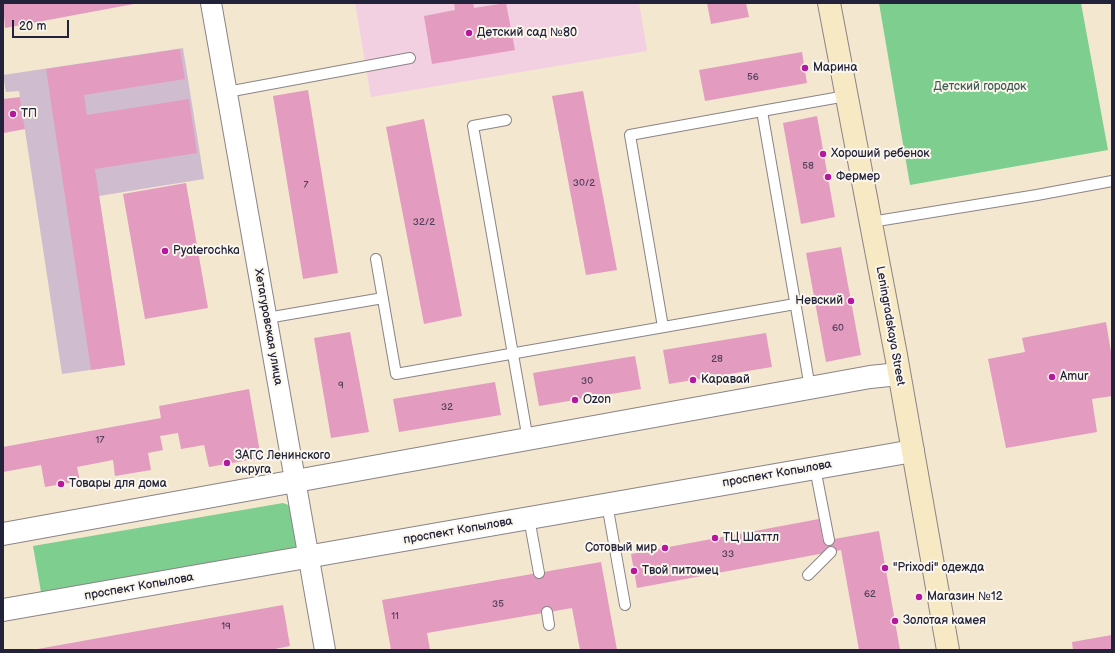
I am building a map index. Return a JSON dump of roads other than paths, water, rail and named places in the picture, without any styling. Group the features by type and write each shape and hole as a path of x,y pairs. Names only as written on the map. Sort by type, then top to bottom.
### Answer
{"main road":[{"name":"Leningradskaya Street","path":"829,3 899,374 948,650"}],"street":[{"name":"Хетагуровская улица","path":"211,3 325,650"},
{"path":"3,534 810,388 899,374"},
{"name":"проспект Копылова","path":"3,610 913,451"}],"lane":[{"path":"227,92 410,58"},
{"path":"663,327 630,135 846,96"},
{"path":"762,111 810,388"},
{"path":"506,120 473,126 528,440"},
{"path":"871,222 1037,195 1112,181"},
{"path":"376,259 396,374 796,304"},
{"path":"266,318 383,298"},
{"path":"815,468 829,540"},
{"path":"608,504 625,605"},
{"path":"529,518 539,573"},
{"path":"808,575 831,552"},
{"path":"547,612 549,624"}],"place":[{"name":"Детский сад №80","path":"469,33"},
{"name":"Марина","path":"805,68"},
{"name":"ТП","path":"13,114"},
{"name":"Хороший ребенок","path":"823,154"},
{"name":"Фермер","path":"828,177"},
{"name":"Pyaterochka","path":"165,251"},
{"name":"Невский","path":"851,301"},
{"name":"Amur","path":"1052,377"},
{"name":"Каравай","path":"693,380"},
{"name":"Ozon","path":"575,400"},
{"name":"ЗАГС Ленинского округа","path":"227,463"},
{"name":"Товары для дома","path":"61,484"},
{"name":"ТЦ Шаттл","path":"715,538"},
{"name":"Сотовый мир","path":"665,548"},
{"name":"\"Prixodi\" одежда","path":"885,568"},
{"name":"Твой питомец","path":"634,571"},
{"name":"Магазин №12","path":"919,597"},
{"name":"Золотая камея","path":"895,621"}],"park label":[{"name":"Детский городок","path":"980,87"}]}
